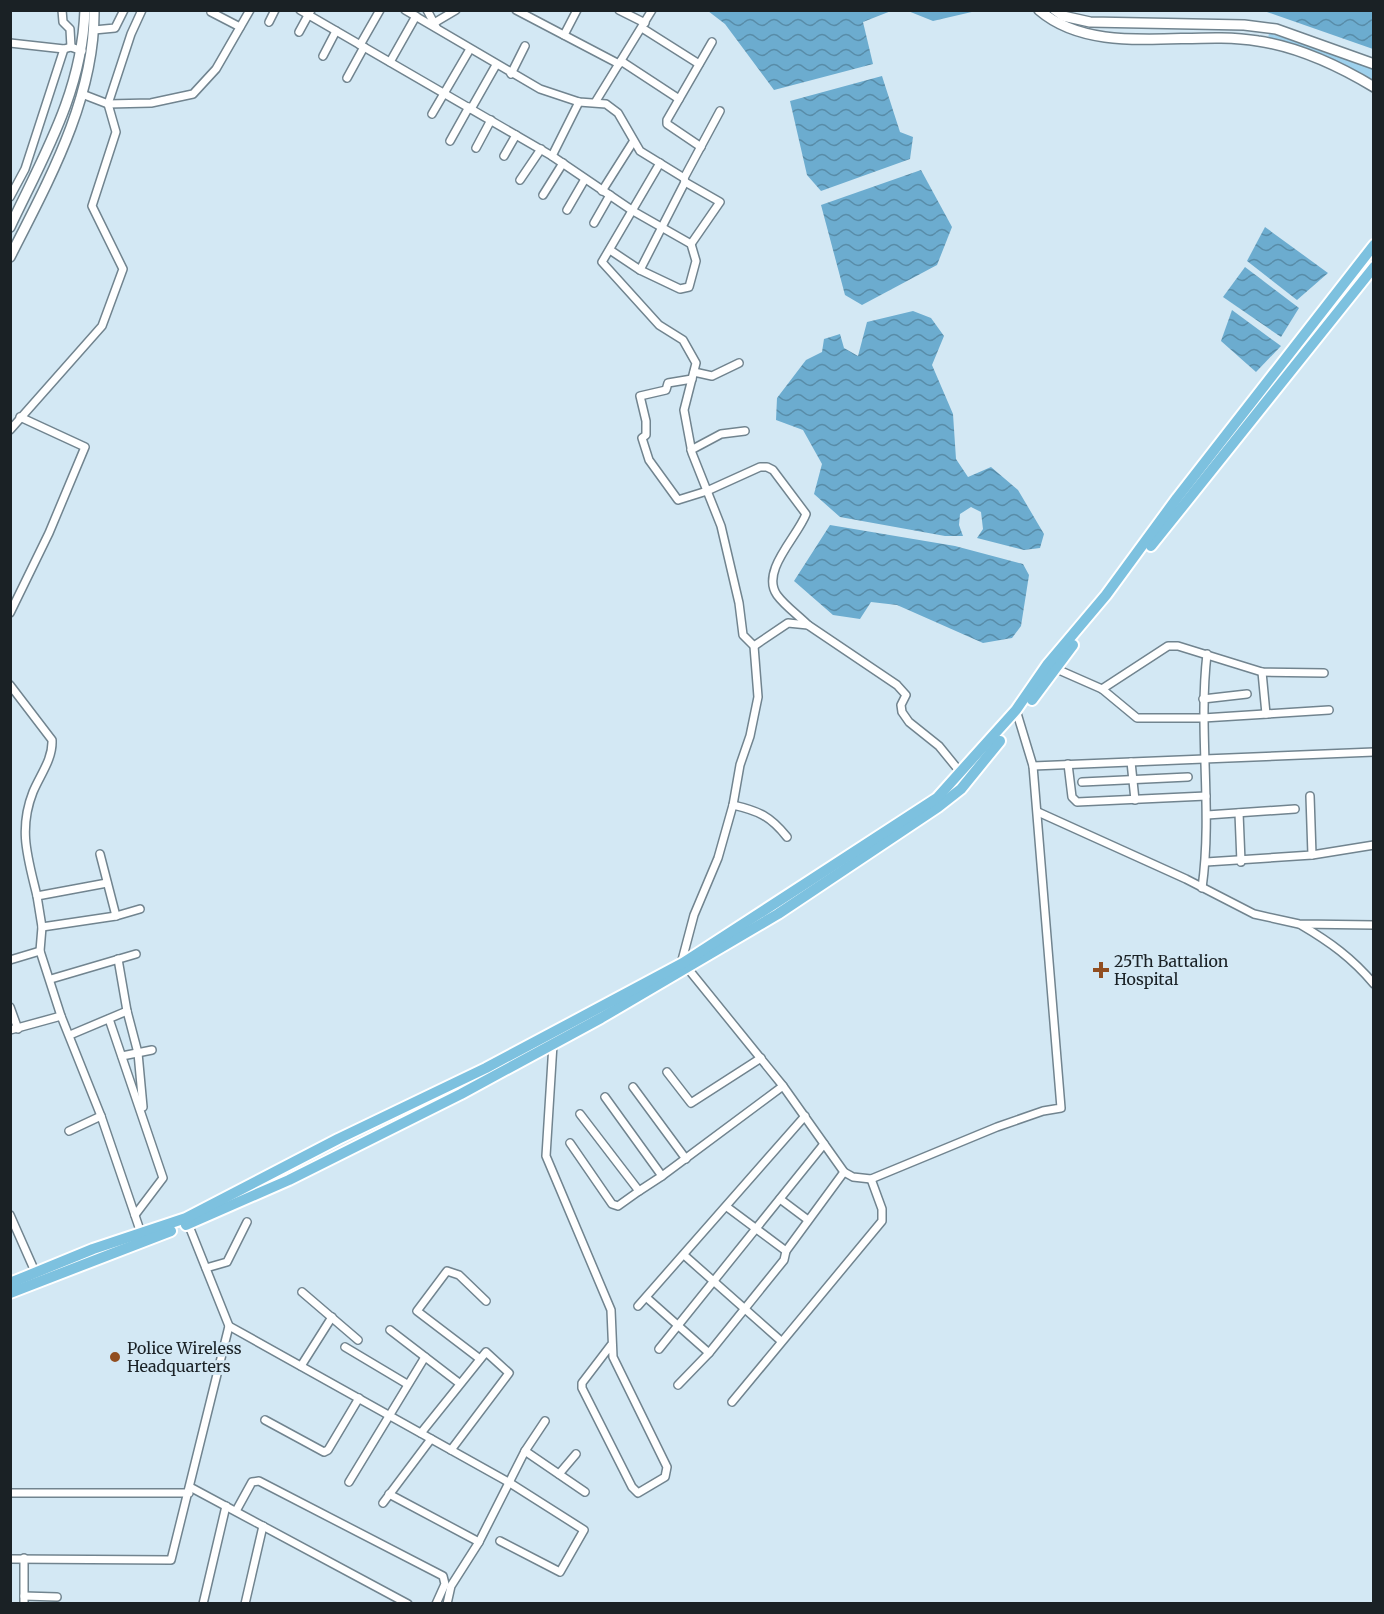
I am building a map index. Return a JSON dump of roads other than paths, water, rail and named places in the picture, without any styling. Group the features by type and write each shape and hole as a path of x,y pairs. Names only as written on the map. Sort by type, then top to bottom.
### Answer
{"main road":[{"path":"10,227 70,99 82,51 85,10"},
{"path":"10,257 55,168 82,94 93,54 94,10"},
{"path":"1039,10 1050,20 1079,32 1148,41 1223,38 1258,41 1301,52 1374,87"},
{"path":"1055,10 1063,16 1090,22 1224,24 1276,29 1374,64"},
{"path":"187,1221 338,1139 486,1068 684,966 778,914 938,807 961,789 1177,498 1374,245"},
{"path":"1051,667 1374,267"},
{"path":"10,1283 38,1276 187,1221 289,1180 461,1094 553,1044 684,966 937,798 1018,713"},
{"path":"10,1293 38,1276"}],"street":[{"path":"10,197 25,169 68,48 70,29 63,22 62,10"},
{"path":"94,30 115,28 124,10"},
{"path":"10,430 102,326 123,269 92,207 116,132 108,104 131,34 142,10"},
{"path":"82,94 108,104 151,103 194,94 216,69 250,10"},
{"path":"269,22 275,10"},
{"path":"300,10 310,13 336,31 541,149 633,211 663,225 691,244 696,261 688,287 680,289 640,270 610,250"},
{"path":"347,78 380,10"},
{"path":"405,10 436,25 470,49 540,89 579,102 596,101 618,113 633,142 640,150 720,202 691,244"},
{"path":"428,10 436,25"},
{"path":"436,25 456,10"},
{"path":"516,10 620,63 679,99"},
{"path":"564,36 577,10"},
{"path":"619,10 699,64"},
{"path":"596,101 652,10"},
{"path":"211,12 240,27"},
{"path":"299,32 310,13"},
{"path":"390,62 416,16"},
{"path":"323,56 336,31"},
{"path":"701,147 667,124 669,115 712,42"},
{"path":"10,43 82,51"},
{"path":"511,74 525,46"},
{"path":"432,114 470,49"},
{"path":"450,141 496,65"},
{"path":"552,156 579,102"},
{"path":"640,270 720,111"},
{"path":"476,148 491,120"},
{"path":"504,156 516,135"},
{"path":"602,191 633,142"},
{"path":"520,180 541,149"},
{"path":"543,195 563,163"},
{"path":"660,164 602,262 659,325 683,340 696,363 684,410 691,450 721,526 740,603 742,635 754,646 758,696 750,736 740,765 733,806 718,858 694,915 684,966 783,1086 844,1172 853,1178 871,1179 997,1127 1043,1111 1061,1108 1033,766 1018,713"},
{"path":"567,210 585,179"},
{"path":"594,223 609,195"},
{"path":"739,363 712,376 693,376 668,382 666,390 640,396 646,421 646,435 642,438 649,460 678,500 707,491 760,467 767,467 805,510 804,518 777,562 773,580 776,594 808,625 897,685 906,695 901,705 902,712 909,722 939,746 960,774"},
{"path":"10,613 49,532 85,447 20,417"},
{"path":"691,450 721,434 745,431"},
{"path":"754,646 788,623 808,625"},
{"path":"1102,688 1168,646 1178,646 1207,654 1262,672 1324,673"},
{"path":"1202,888 1206,862 1207,815 1203,699 1207,654"},
{"path":"1051,667 1102,688 1137,718 1203,718 1329,710"},
{"path":"1262,672 1266,714"},
{"path":"10,685 52,740 52,750 33,793 24,828 42,927 40,951 51,979 61,1016 101,1116 143,1237"},
{"path":"1203,699 1247,694"},
{"path":"1033,766 1374,752"},
{"path":"1131,762 1135,800"},
{"path":"1068,764 1072,797 1077,802 1206,796"},
{"path":"1082,782 1188,777"},
{"path":"1310,796 1312,855"},
{"path":"733,806 758,811 776,824 787,837"},
{"path":"1207,815 1295,809"},
{"path":"1038,812 1254,914 1299,924 1374,925"},
{"path":"1239,813 1241,861"},
{"path":"1206,862 1312,855 1374,845"},
{"path":"100,854 116,916"},
{"path":"37,896 107,883"},
{"path":"42,927 116,916 140,909"},
{"path":"1299,924 1337,946 1355,961 1374,984"},
{"path":"10,960 40,951"},
{"path":"51,979 136,954"},
{"path":"118,959 127,1011 138,1053 144,1119"},
{"path":"10,1006 14,1030 61,1016"},
{"path":"70,1035 127,1011"},
{"path":"109,1019 163,1178 135,1215"},
{"path":"553,1044 546,1156 611,1311 613,1357 667,1467 665,1477 638,1493 632,1487 582,1388 582,1383 611,1345"},
{"path":"122,1056 153,1050"},
{"path":"667,1072 691,1103 761,1059"},
{"path":"570,1143 612,1204 618,1206 686,1159 783,1086"},
{"path":"633,1087 686,1159"},
{"path":"605,1097 662,1176"},
{"path":"580,1114 639,1191"},
{"path":"69,1131 101,1116"},
{"path":"638,1306 805,1116"},
{"path":"659,1349 824,1144"},
{"path":"678,1385 709,1353 784,1260 786,1251 844,1172"},
{"path":"732,1402 882,1221 882,1209 871,1179"},
{"path":"780,1199 808,1220"},
{"path":"727,1207 786,1251"},
{"path":"10,1215 38,1276"},
{"path":"10,1559 171,1560 229,1326 187,1221"},
{"path":"206,1268 227,1262 247,1222"},
{"path":"684,1255 781,1341"},
{"path":"480,1359 417,1311 447,1271 459,1275 486,1300"},
{"path":"302,1292 358,1340"},
{"path":"646,1298 709,1353"},
{"path":"301,1366 332,1317"},
{"path":"229,1326 451,1450 584,1530 561,1572 500,1541"},
{"path":"390,1330 459,1383"},
{"path":"345,1347 407,1384"},
{"path":"421,1433 486,1352 509,1373 451,1450"},
{"path":"349,1482 425,1357"},
{"path":"265,1420 324,1452 328,1450 358,1398"},
{"path":"447,1604 451,1586 479,1542 525,1450 545,1421"},
{"path":"382,1503 431,1439"},
{"path":"525,1450 585,1492"},
{"path":"559,1474 576,1454"},
{"path":"236,1512 252,1482 259,1480 443,1576 445,1584 436,1604"},
{"path":"10,1493 190,1490 226,1506 408,1604"},
{"path":"389,1494 479,1542"},
{"path":"203,1604 226,1506"},
{"path":"245,1604 263,1526"},
{"path":"24,1558 24,1600 57,1597"}],"water":[{"path":"708,11 891,11 863,22 873,64 774,90 725,24"},
{"path":"908,11 976,11 933,21"},
{"path":"1264,11 1373,11 1373,49"},
{"path":"882,76 900,132 913,137 910,159 821,191 807,175 790,101"},
{"path":"921,170 952,227 937,265 862,305 845,295 821,205"},
{"path":"1265,227 1328,273 1297,300 1247,261"},
{"path":"1245,267 1299,308 1281,337 1223,297"},
{"path":"1232,310 1281,346 1256,372 1221,341"},
{"path":"913,311 931,318 944,336 932,365 953,414 956,459 968,477 991,467 1018,490 1044,534 1040,548 1024,550 977,538 983,529 981,512 971,507 960,514 959,525 963,536 945,536 840,517 814,494 822,464 803,430 776,420 777,398 806,360 822,352 824,339 840,334 844,348 858,356 867,322"},
{"path":"830,525 955,546 1023,564 1029,575 1021,626 1012,638 983,643 897,605 871,602 860,619 833,615 794,581"}],"place":[{"name":"25Th Battalion Hospital","path":"1101,970"},
{"name":"Police Wireless Headquarters","path":"115,1357"}]}
